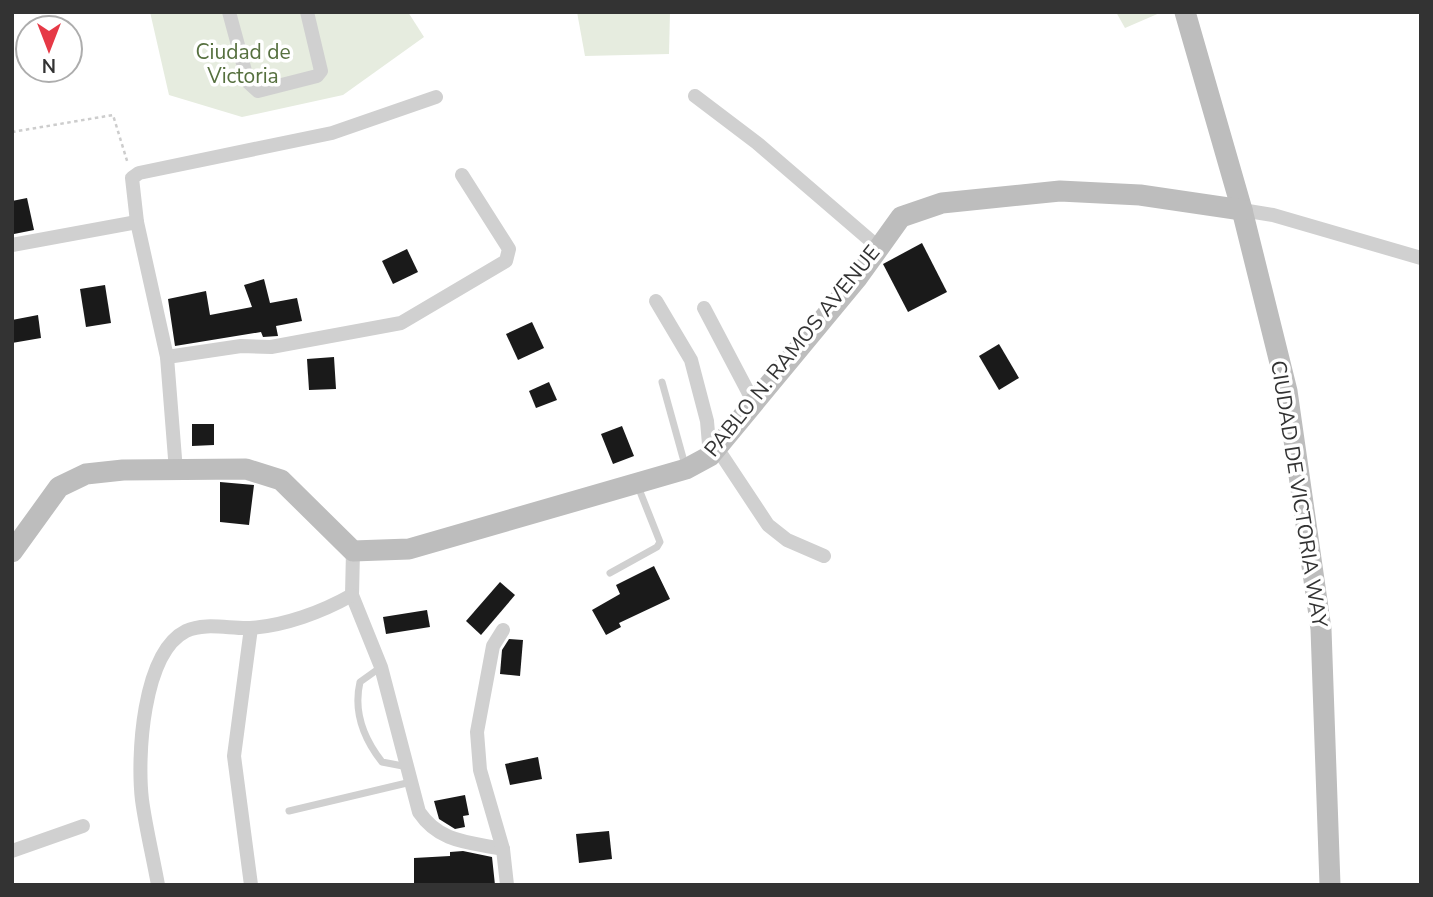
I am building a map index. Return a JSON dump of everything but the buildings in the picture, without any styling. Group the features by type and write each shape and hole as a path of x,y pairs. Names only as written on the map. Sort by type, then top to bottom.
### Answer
{"street":[{"path":"229,12 248,82 258,91 317,76 321,71 307,12"},
{"name":"CIUDAD DE VICTORIA WAY","path":"1186,18 1242,210 1287,391 1321,629 1329,885"},
{"path":"695,96 757,144 878,247"},
{"path":"176,471 167,357 137,222 132,177 139,173 332,134 436,97"},
{"path":"167,357 241,346 271,347 401,323 464,288 506,261 509,249 462,176"},
{"name":"PABLO N. RAMOS AVENUE","path":"353,551 409,549 686,469 713,452 858,278 901,217 955,202 1060,191 1140,195 1273,215 1421,258"},
{"path":"12,245 137,222"},
{"path":"656,301 691,360 713,452 768,525 787,540 824,556"},
{"path":"704,308 754,403"},
{"path":"12,552 60,487 86,474 246,469 281,481 353,551 352,596 381,667 419,812 430,828 442,836 502,849"},
{"path":"158,885 142,797 144,717 153,674 171,642 187,630 251,628 282,623 333,606 352,596"},
{"path":"251,628 234,756 251,885"},
{"path":"503,630 493,646 477,732 483,782 502,849 507,885"},
{"path":"12,850 83,826"}],"lane":[{"path":"662,382 686,469"},
{"path":"610,573 657,547 660,542 636,483"},
{"path":"381,667 360,682 357,693 363,733 382,762 410,775"},
{"path":"289,811 410,775"}],"path":[{"path":"12,132 113,116 132,177"}],"green space":[{"name":"Ciudad de Victoria","path":"150,12 408,12 424,37 343,95 242,117 169,95"},
{"path":"577,12 670,12 669,54 585,56"},
{"path":"1116,12 1162,12 1125,28"}]}
